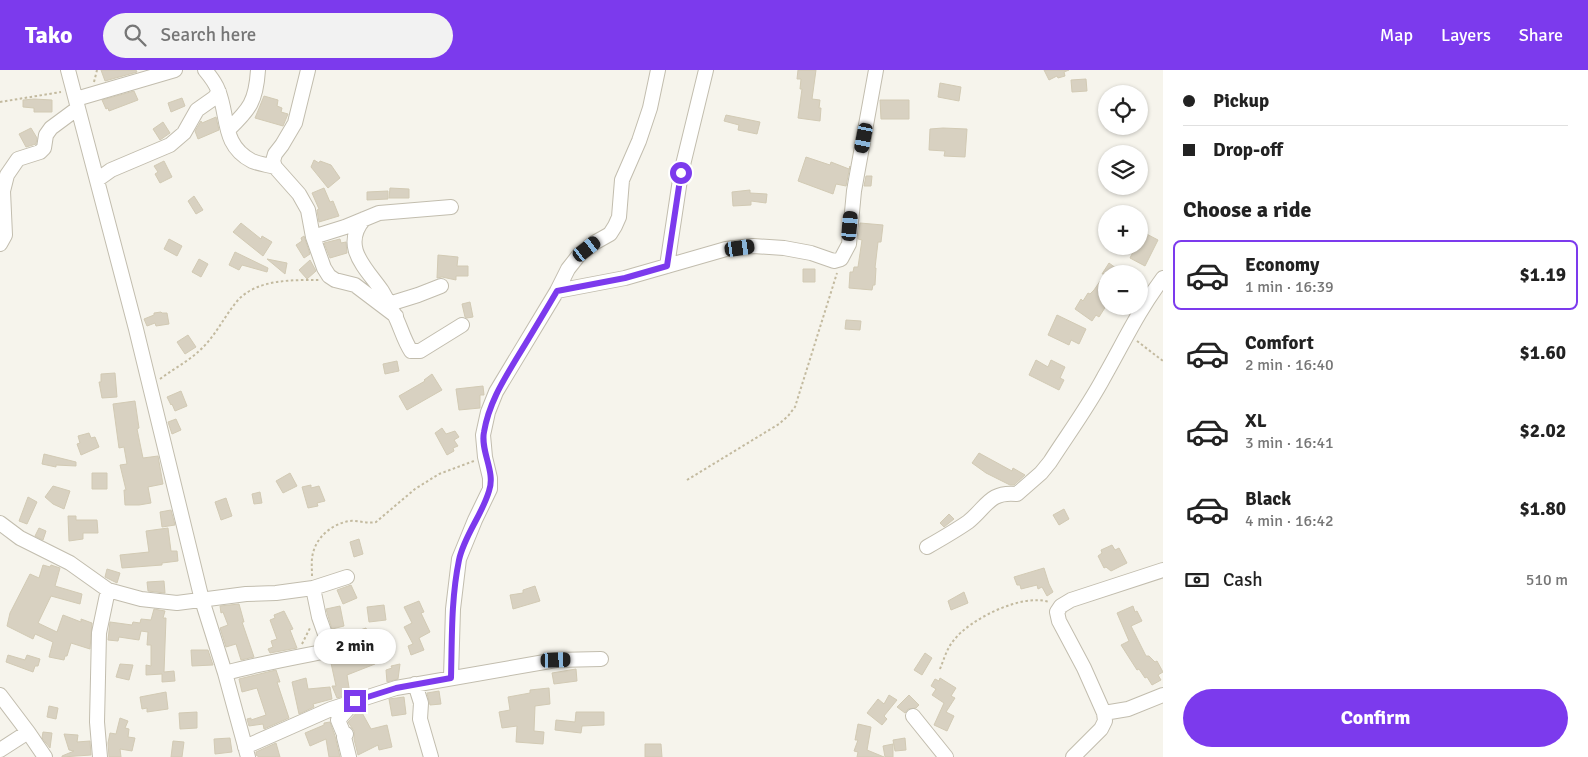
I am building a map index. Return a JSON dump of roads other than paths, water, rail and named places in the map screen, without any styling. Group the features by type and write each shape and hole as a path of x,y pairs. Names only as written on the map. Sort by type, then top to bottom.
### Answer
{"street":[{"path":"68,70 150,387 202,600 225,673 246,752 331,709 396,688 556,660 600,658"},
{"path":"0,244 5,235 6,223 3,191 7,175 18,159 40,152 44,148 46,135 76,99 175,70"},
{"path":"205,70 215,82 219,92 234,146 254,161 275,168"},
{"path":"228,130 247,111 253,100 258,70"},
{"path":"308,70 295,123 275,154 273,161 275,168 299,194 308,210 313,237 324,268 329,276 335,280 354,285 392,310"},
{"path":"451,678 453,609 459,559 490,489 483,435 488,412 496,392 557,291 568,269 579,255 594,242 610,234 619,217 622,180 647,116 658,70"},
{"path":"667,266 681,173 706,70"},
{"path":"557,291 625,278 726,250 753,246 784,248 811,253 834,261 841,259 849,244 854,190 876,70"},
{"path":"97,180 111,170 175,142 184,132 197,110 219,92"},
{"path":"313,237 379,214 451,207"},
{"path":"364,219 356,232 355,241 360,263 382,291 411,351 415,352 462,326"},
{"path":"927,547 968,521 988,502 1005,493 1017,494 1041,473 1104,379 1145,302 1163,278"},
{"path":"392,310 418,295 441,286"},
{"path":"0,523 20,538 70,563 108,590 141,599 177,603 313,588 346,577"},
{"path":"1073,757 1101,729 1105,721 1104,713 1084,668 1059,621 1057,612 1060,606 1071,600 1163,570"},
{"path":"313,588 319,617 331,651"},
{"path":"100,757 97,722 99,633 108,590"},
{"path":"225,673 294,656 331,651 370,642"},
{"path":"415,684 420,703 420,719 431,757"},
{"path":"0,695 45,757"},
{"path":"1104,713 1128,709 1163,695"},
{"path":"349,757 344,740 346,734 343,732 338,720 355,701"},
{"path":"913,716 946,757"},
{"path":"0,750 28,732"}]}
